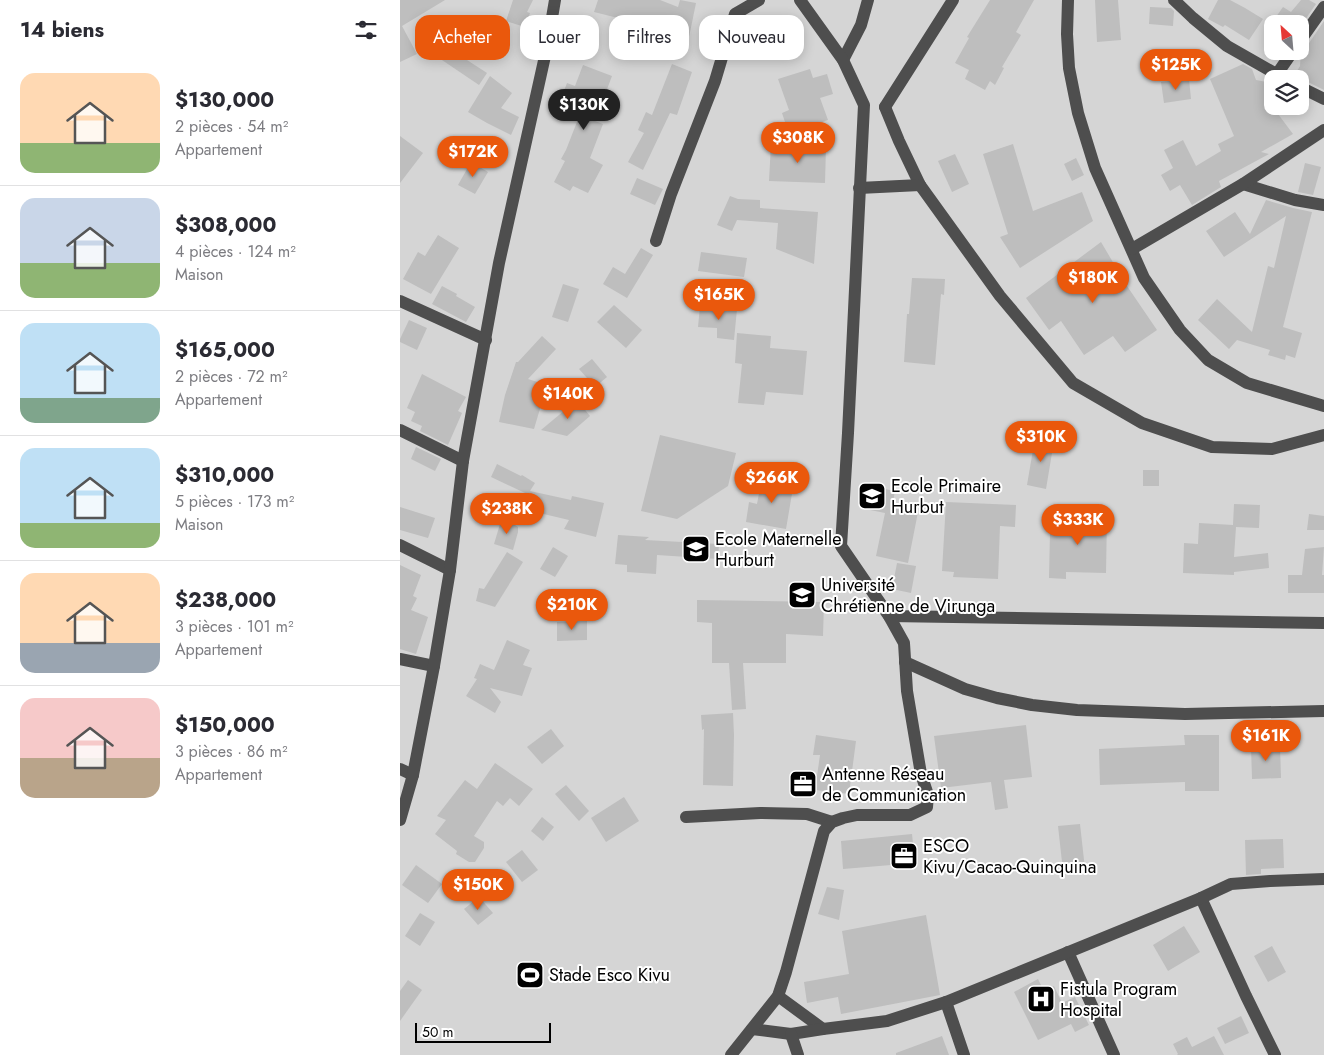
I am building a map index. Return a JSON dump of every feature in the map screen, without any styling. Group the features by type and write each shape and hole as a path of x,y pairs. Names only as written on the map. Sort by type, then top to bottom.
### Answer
{"street":[{"path":"400,820 413,775 434,666 450,570 463,461 499,263 547,47 555,0"},
{"path":"656,241 671,194 715,81 735,14 759,0"},
{"path":"731,1055 778,996 824,832 832,822 857,815 910,815 927,807 928,795 920,766 907,691 904,643 889,616 841,546 864,105 843,60 800,0"},
{"path":"843,60 861,25 868,0"},
{"path":"885,107 953,0"},
{"path":"1068,0 1069,68 1078,113 1095,168 1144,278 1180,330 1208,360 1247,383 1324,406"},
{"path":"1174,0 1227,46 1269,70"},
{"path":"1309,28 1324,7"},
{"path":"1309,92 1324,100"},
{"path":"864,105 885,107"},
{"path":"885,107 920,185 1000,296 1073,383 1142,423 1212,447 1272,449 1324,435"},
{"path":"1132,250 1243,184 1324,130"},
{"path":"1243,184 1296,200 1324,205"},
{"path":"859,188 920,185"},
{"path":"400,301 486,340"},
{"path":"400,430 463,461"},
{"path":"400,545 450,570"},
{"path":"889,616 1324,623"},
{"path":"400,659 434,666"},
{"path":"905,662 965,689 1032,705 1076,710 1185,714 1324,711"},
{"path":"400,769 413,775"},
{"path":"686,817 760,813 806,814 832,822"},
{"path":"752,1029 791,1034 823,1028 887,1021 946,1002 1231,884 1324,879"},
{"path":"1201,898 1275,1055"},
{"path":"1068,952 1114,1055"},
{"path":"778,996 823,1028"},
{"path":"946,1002 964,1055"},
{"path":"791,1034 798,1055"}],"shaded area":[{"path":"400,0 1324,0 1324,1055 400,1055"}],"building":[{"path":"400,0 445,0 420,15 415,15 415,18 402,26 415,50 415,55 400,62"},
{"path":"513,0 533,0 527,12 530,13 529,15 520,15 520,25 510,22 510,15 508,15"},
{"path":"598,0 660,0 678,7 680,0 696,3 689,37 689,15 609,16 594,12"},
{"path":"990,0 1034,0 1016,32 1021,35 1002,67 1004,68 995,85 990,81 985,90 965,79 969,70 955,63 969,38 967,37"},
{"path":"1095,0 1118,0 1121,40 1097,42"},
{"path":"1218,0 1230,0 1263,19 1249,40 1225,25 1223,27 1208,19"},
{"path":"1301,0 1309,0 1316,4 1308,15 1277,15 1283,7 1291,12"},
{"path":"1150,7 1171,8 1174,11 1173,26 1149,24"},
{"path":"1324,21 1324,90 1309,82 1309,70 1298,70 1300,60 1309,60 1309,43"},
{"path":"442,60 467,60 487,73 479,85"},
{"path":"672,64 692,72 677,115 670,113 643,170 628,162 644,133 638,130 646,112 652,115"},
{"path":"1243,64 1252,69 1256,80 1264,82 1264,115 1279,115 1293,134 1261,152 1269,154 1219,181 1221,187 1192,205 1180,185 1170,191 1161,175 1173,168 1164,150 1183,140 1196,166 1221,151 1218,144 1234,136 1210,79"},
{"path":"583,65 612,76 595,121 603,124 590,158 603,165 588,193 573,186 570,191 554,182 565,161 561,159 584,104 562,96 567,83 575,86"},
{"path":"810,69 813,78 827,74 833,94 820,98 828,120 789,134 782,113 789,110 778,79"},
{"path":"490,76 512,93 501,108 519,117 511,135 468,112"},
{"path":"1189,79 1191,99 1164,103 1161,82"},
{"path":"400,136 423,153 400,183"},
{"path":"771,144 826,147 825,183 769,181"},
{"path":"1013,144 1033,211 1082,192 1093,221 1020,268 1000,237 1008,234 983,154"},
{"path":"955,154 969,184 952,192 938,161"},
{"path":"1076,158 1084,175 1072,181 1064,164"},
{"path":"471,162 488,172 475,194 458,185"},
{"path":"1305,163 1321,167 1313,195 1298,192"},
{"path":"637,178 663,189 655,205 630,194"},
{"path":"730,196 738,199 760,200 760,208 818,212 814,264 776,249 778,223 737,220 732,231 717,225"},
{"path":"1266,200 1312,212 1283,327 1302,333 1295,358 1286,355 1285,360 1268,355 1270,350 1237,340 1229,349 1198,320 1217,299 1252,332 1268,266 1274,268 1286,216 1224,257 1206,231 1235,212 1250,234"},
{"path":"438,235 459,248 431,294 403,279 418,252 425,256"},
{"path":"1101,242 1127,286 1157,330 1125,352 1113,336 1084,355 1061,321 1049,330 1026,298"},
{"path":"641,248 653,255 627,298 603,284 613,267 625,274"},
{"path":"701,252 747,258 744,277 698,271"},
{"path":"912,278 945,279 944,295 941,294 935,365 904,362 907,314 909,314"},
{"path":"563,284 579,289 568,322 552,317"},
{"path":"442,286 475,307 466,322 432,304"},
{"path":"614,305 642,330 626,348 597,322"},
{"path":"700,306 737,309 734,340 717,338 717,328 698,327"},
{"path":"409,320 427,328 417,350 400,342"},
{"path":"737,333 771,336 770,348 807,351 803,395 766,392 764,405 738,403 742,364 735,363"},
{"path":"542,336 556,349 528,379 547,385 534,429 499,422 505,395 516,362"},
{"path":"592,359 607,377 595,387 579,369"},
{"path":"422,374 466,397 458,411 462,413 448,445 420,431 422,426 411,421 415,412 407,408"},
{"path":"577,400 590,416 567,436 541,430"},
{"path":"660,435 736,453 728,486 677,519 641,511"},
{"path":"1035,438 1054,441 1046,489 1027,485"},
{"path":"416,447 441,459 435,471 411,459"},
{"path":"497,464 535,483 530,491 571,500 572,496 604,503 596,537 564,529 569,520 514,507 525,493 491,477"},
{"path":"1143,470 1159,470 1159,486 1143,486"},
{"path":"762,477 794,482 786,529 746,522 749,502 757,504"},
{"path":"865,485 895,491 892,507 918,512 908,563 876,556 885,513 860,508"},
{"path":"946,502 1016,505 1015,527 1000,526 998,579 953,577 954,572 942,571"},
{"path":"1234,504 1260,505 1259,528 1236,527 1234,557 1268,553 1269,568 1234,572 1234,575 1183,573 1184,543 1198,544 1199,523 1233,525"},
{"path":"400,507 435,518 428,538 400,530"},
{"path":"1309,514 1324,516 1324,530 1307,530"},
{"path":"1056,515 1107,516 1106,573 1066,572 1066,579 1049,578 1050,532 1055,532"},
{"path":"504,518 518,527 513,550 494,544 500,524"},
{"path":"618,535 649,537 645,540 719,544 718,559 657,555 656,574 627,572 627,565 615,564"},
{"path":"553,547 568,556 555,577 540,569"},
{"path":"1324,547 1322,575 1324,575 1324,593 1288,593 1288,575 1302,575 1305,549"},
{"path":"507,552 523,562 495,607 476,601 479,588 484,589"},
{"path":"897,563 916,566 911,593 892,589"},
{"path":"400,565 421,575 413,596 417,598 411,610 428,617 416,654 400,649"},
{"path":"697,600 824,602 823,636 786,634 786,663 743,663 746,709 732,710 729,663 712,663 712,623 697,622"},
{"path":"587,621 587,640 557,641 557,622"},
{"path":"507,640 530,650 523,665 532,668 522,696 490,688 501,702 495,713 466,696 477,679 474,678 480,664 494,670"},
{"path":"733,713 733,786 703,785 704,729 702,730 701,715"},
{"path":"1026,725 1032,777 1004,780 1008,808 995,810 991,782 941,788 934,736"},
{"path":"551,729 564,746 542,764 527,747"},
{"path":"816,735 856,741 849,794 815,790 820,755 813,755"},
{"path":"1184,735 1219,735 1219,791 1185,791 1185,782 1100,785 1099,749 1185,745"},
{"path":"1280,746 1281,778 1252,779 1251,747"},
{"path":"495,763 533,789 519,806 510,798 503,806 497,801 474,836 484,842 484,848 475,862 469,862 456,854 457,851 435,834 446,820 437,816 465,780 477,789"},
{"path":"566,785 589,811 579,821 555,794"},
{"path":"624,797 639,821 606,842 591,818"},
{"path":"542,817 554,827 543,841 531,831"},
{"path":"1080,824 1085,869 1063,871 1058,826"},
{"path":"912,834 915,863 843,869 841,841"},
{"path":"1283,839 1284,868 1261,869 1261,874 1246,875 1245,840"},
{"path":"522,850 538,870 522,882 506,862"},
{"path":"416,865 442,884 428,903 402,885"},
{"path":"827,887 844,890 839,920 818,914"},
{"path":"479,897 493,913 478,925 464,909"},
{"path":"420,913 435,922 420,946 405,936"},
{"path":"926,915 940,995 841,1014 838,997 807,1003 804,982 849,974 842,931"},
{"path":"1184,926 1200,952 1168,971 1153,945"},
{"path":"1272,946 1286,972 1268,982 1254,956"},
{"path":"1038,979 1044,991 1054,986 1062,1003 1075,997 1089,1025 1075,1032 1071,1024 1038,1040 1014,992"},
{"path":"408,980 422,990 400,1021 400,991"},
{"path":"1241,1016 1249,1033 1225,1044 1217,1028"},
{"path":"942,1036 949,1055 896,1055 896,1053"},
{"path":"1214,1036 1224,1055 1177,1055 1173,1044 1187,1037 1192,1047"}],"place":[{"name":"Ecole Primaire Hurbut","path":"872,496"},
{"name":"Ecole Maternelle Hurburt","path":"696,549"},
{"name":"Université Chrétienne de Virunga","path":"802,595"},
{"name":"Antenne Réseau de Communication","path":"803,784"},
{"name":"ESCO Kivu/Cacao-Quinquina","path":"904,856"},
{"name":"Stade Esco Kivu","path":"530,975"},
{"name":"Fistula Program Hospital","path":"1041,999"}]}
